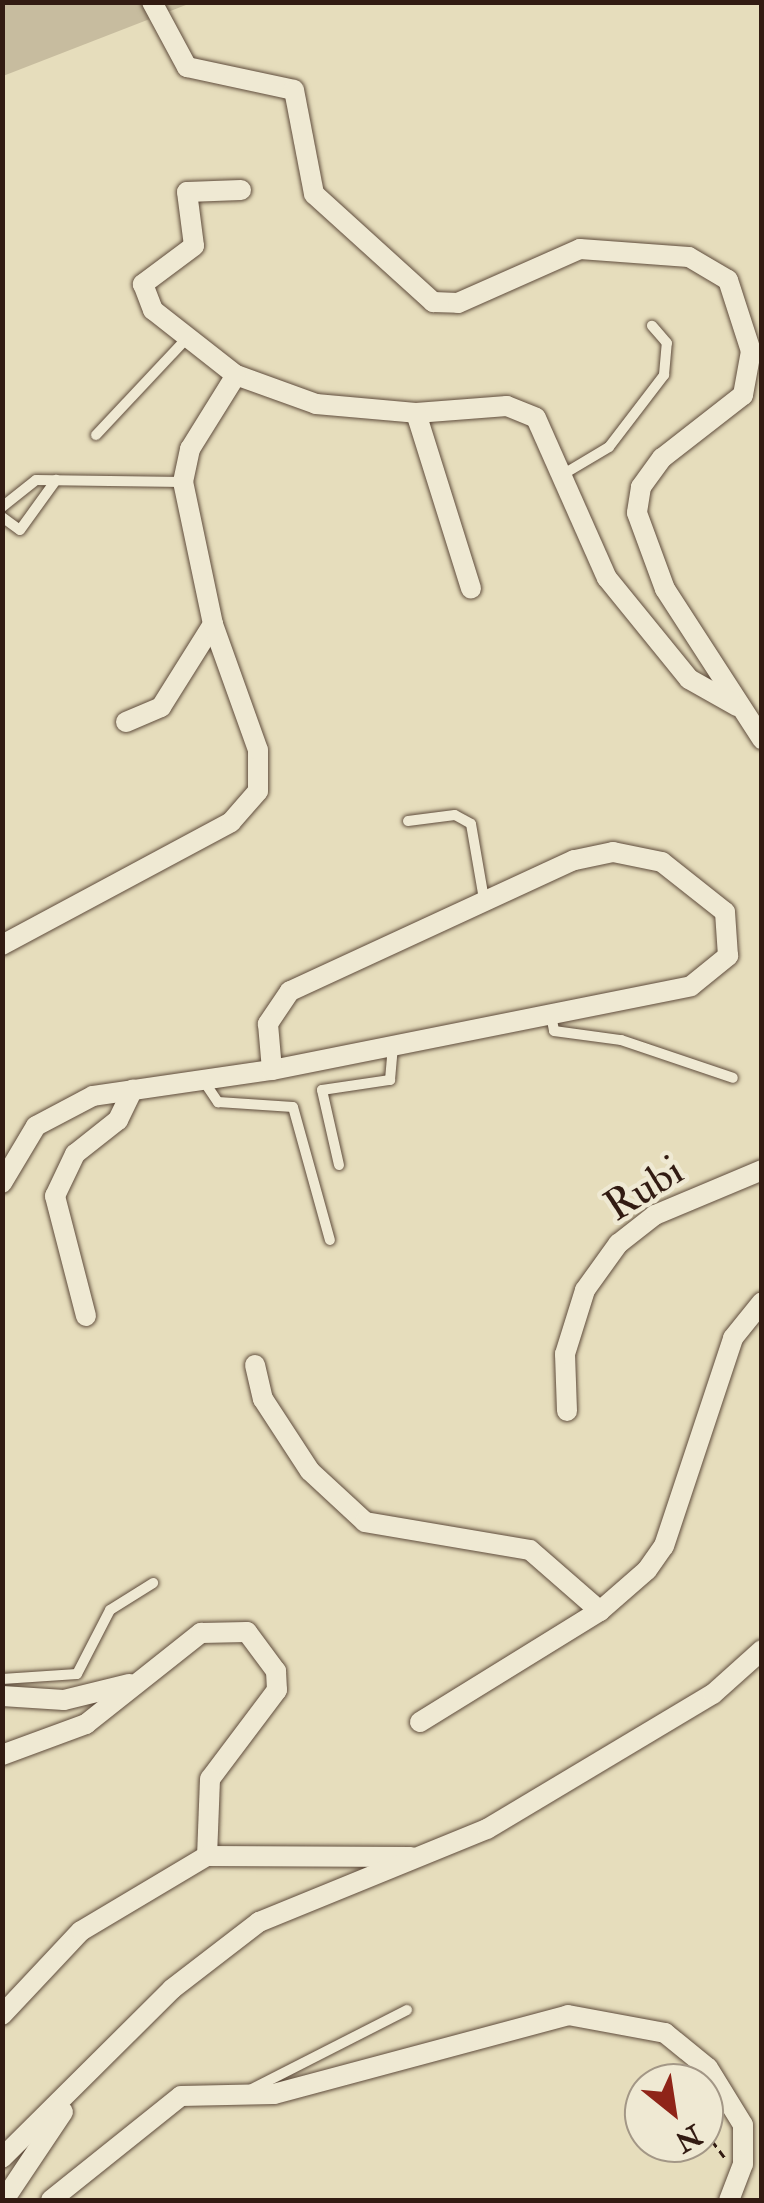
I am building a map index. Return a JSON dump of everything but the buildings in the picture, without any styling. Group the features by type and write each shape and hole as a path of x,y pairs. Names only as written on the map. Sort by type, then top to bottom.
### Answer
{"street":[{"path":"152,2 186,68 294,90 314,194 433,302 458,303 580,249 689,257 712,266 740,297 750,377 743,395 662,458 641,487 637,513 664,588 737,706 762,739"},
{"path":"241,190 187,192 194,246 143,284 152,310 236,375 316,404 416,412 520,409 541,427 607,578 644,629 689,679 737,706"},
{"path":"2,944 251,807 258,750 213,624 183,482 190,449 236,375"},
{"path":"416,412 472,589"},
{"path":"126,722 160,707 213,624"},
{"path":"2,1183 36,1126 64,1107 132,1089 272,1070 552,1009 663,993 711,976 728,956 725,912 682,871 613,852 484,899 290,991 268,1024 272,1070"},
{"path":"86,1316 55,1196 75,1154 118,1120 132,1089"},
{"name":"Rubi","path":"567,1410 565,1354 585,1290 618,1244 656,1215 762,1170"},
{"path":"420,1722 600,1611 664,1546 733,1338 762,1302"},
{"path":"255,1366 263,1400 310,1471 365,1522 530,1550 600,1611"},
{"path":"2,1755 86,1724 178,1646 226,1627 248,1632 276,1671 265,1714 210,1779 208,1856"},
{"path":"2,2158 77,2089 172,1989 259,1922 299,1899 428,1857 712,1694 762,1650"},
{"path":"2,1696 64,1700 141,1680"},
{"path":"2,2015 81,1931 208,1856 428,1857"},
{"path":"51,2200 160,2108 210,2092 242,2095 375,2068 516,2023 614,2017 665,2033 733,2100 743,2164 729,2200"},
{"path":"4,2200 77,2089"}],"lane":[{"path":"562,474 608,448 664,375 667,343 652,326"},
{"path":"96,434 187,338"},
{"path":"2,507 17,486 56,480 183,482"},
{"path":"2,517 20,530 56,480"},
{"path":"408,822 454,816 471,824 484,899"},
{"path":"552,1009 554,1031 621,1040 732,1078"},
{"path":"339,1165 322,1090 390,1080 393,1044"},
{"path":"202,1080 218,1102 293,1107 330,1240"},
{"path":"2,1679 77,1674 110,1610 153,1583"},
{"path":"242,2095 407,2010"}],"shaded area":[{"path":"3,2 191,3 3,76"}]}
